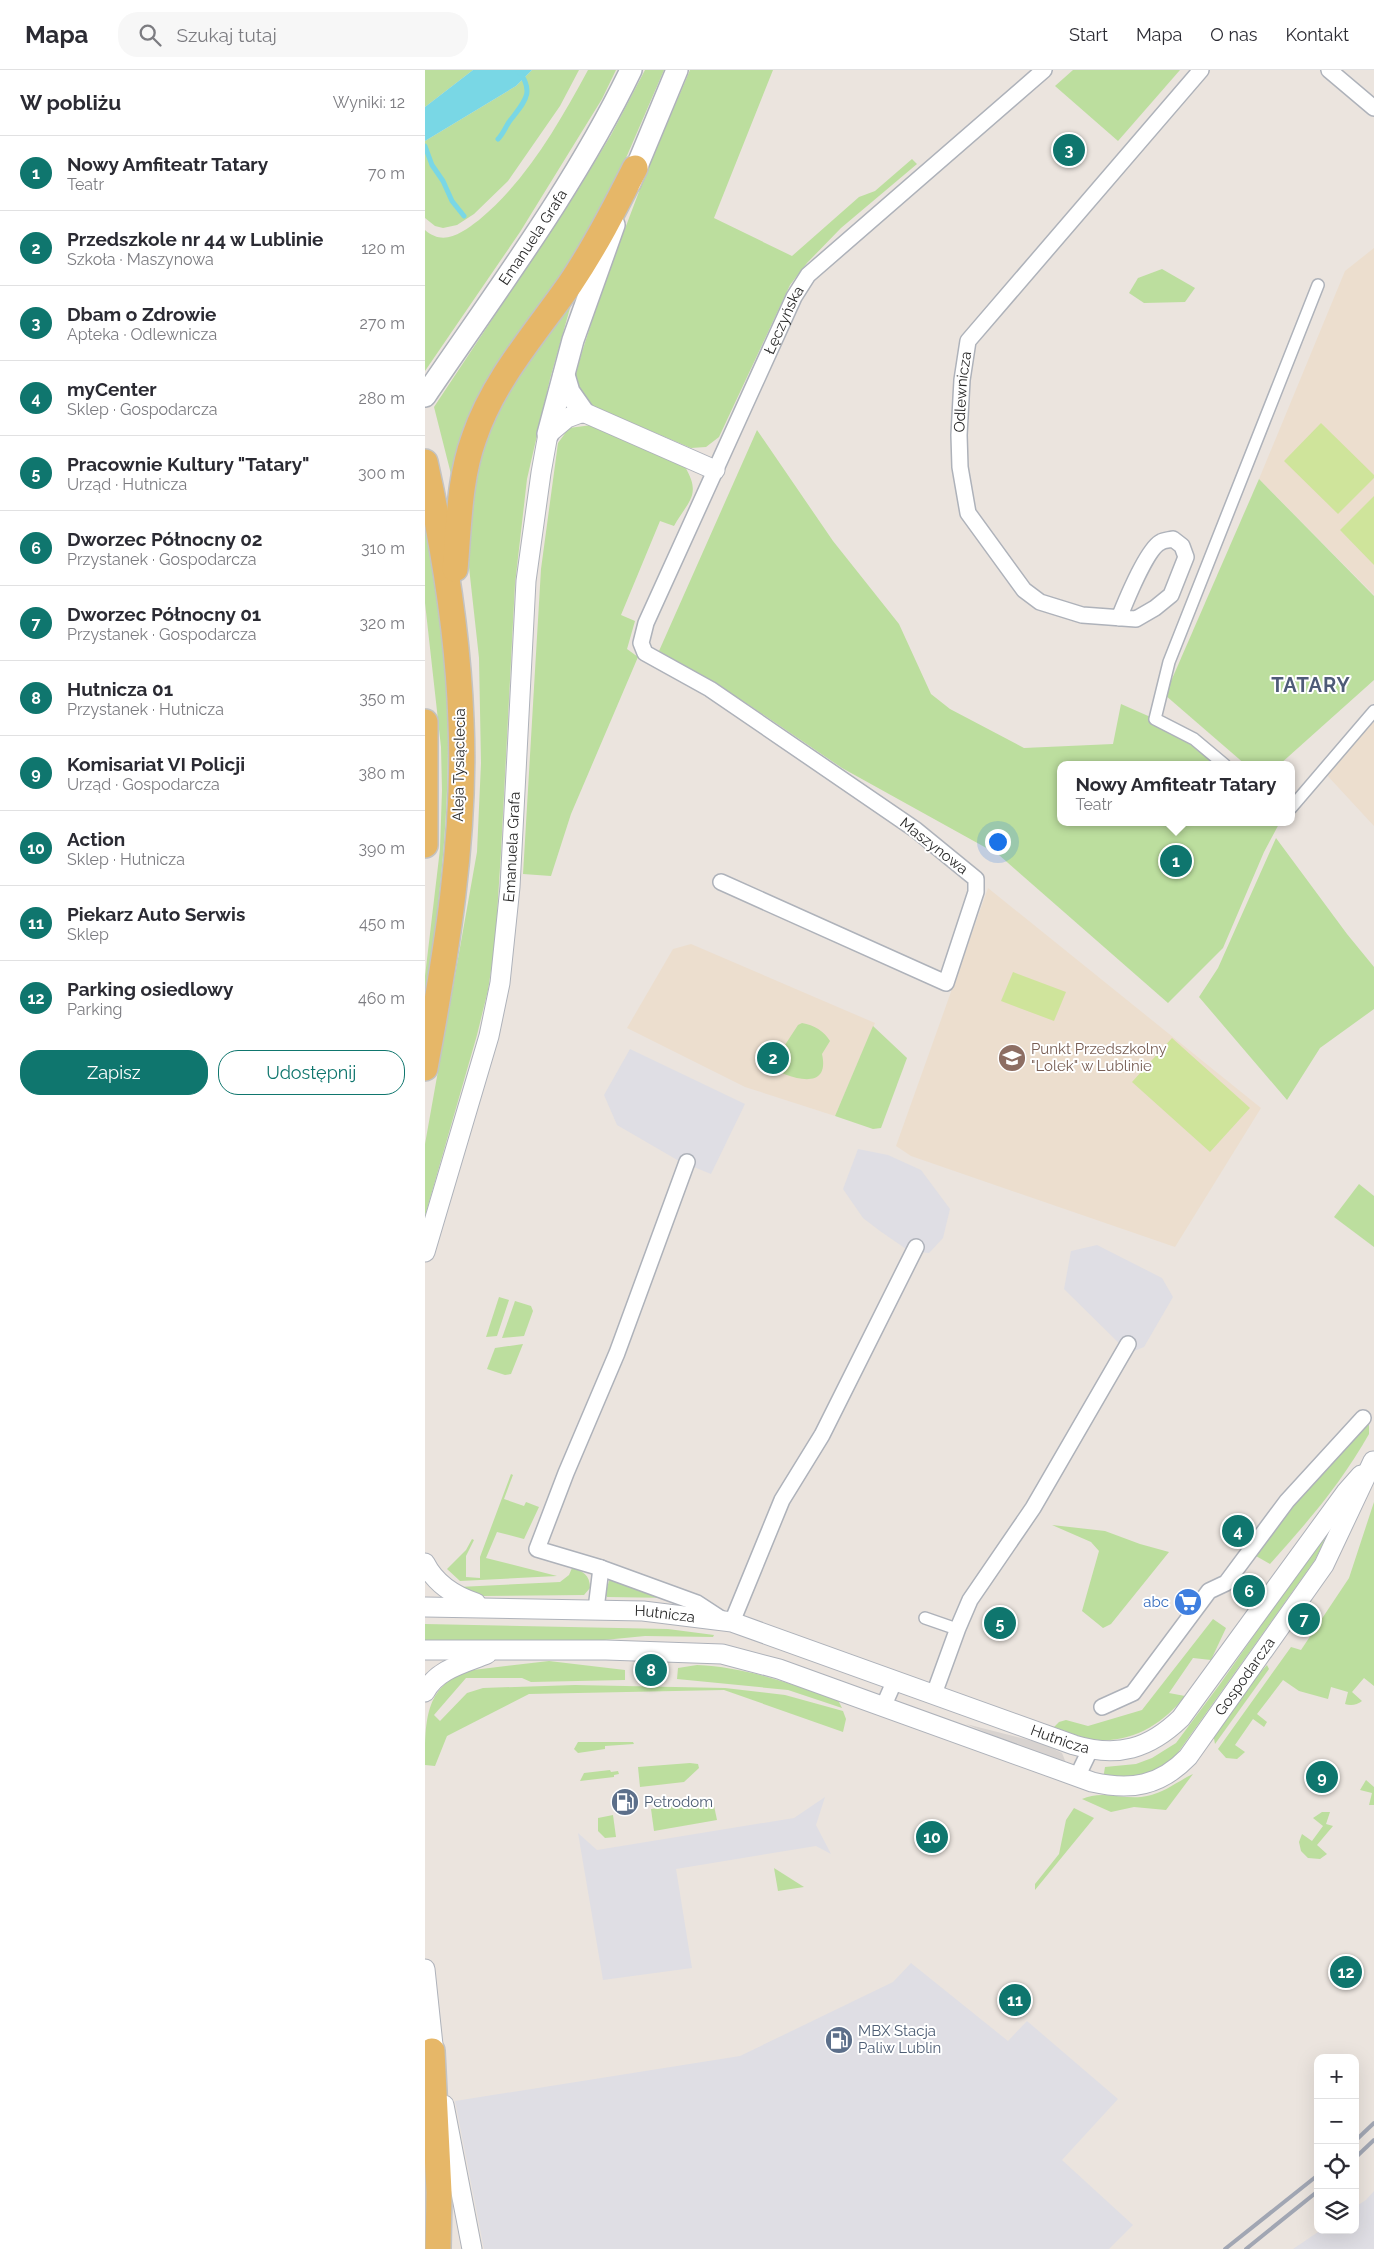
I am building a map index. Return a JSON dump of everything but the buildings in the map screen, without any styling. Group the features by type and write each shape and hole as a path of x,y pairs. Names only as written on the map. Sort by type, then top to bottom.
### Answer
{"main road":[{"name":"Emanuela Grafa","path":"425,396 554,207 593,142 631,70"},
{"path":"452,601 462,497 476,432 508,368 597,244 635,168 677,70"},
{"path":"548,434 573,340 635,168"},
{"path":"564,375 569,392 583,412"},
{"name":"Aleja Tysiąclecia","path":"425,462 452,601 461,723 460,804 453,891 425,1068"},
{"path":"425,722 425,845"},
{"path":"432,2051 439,2192 438,2249"},
{"path":"425,2211 431,2249"}],"street":[{"name":"Łęczyńska","path":"645,653 641,643 645,623 794,297 808,275 1044,70"},
{"name":"Odlewnicza","path":"1119,618 1152,550 1160,542 1173,539 1182,546 1186,557 1171,595 1155,608 1135,619 1119,618 1082,615 1041,602 1024,590 968,513 961,467 959,435 962,380 968,341 1201,70"},
{"path":"1329,70 1374,108"},
{"path":"1220,761 1194,739 1155,719 1169,662 1318,285"},
{"path":"548,434 567,418 583,412 715,470"},
{"name":"Emanuela Grafa","path":"425,1252 489,1036 500,982 510,887 526,580 533,522 548,434"},
{"name":"Maszynowa","path":"645,653 710,689 917,830 976,879 976,892 946,982 721,882"},
{"path":"1295,803 1374,711"},
{"path":"687,1162 617,1353 537,1549 601,1568 697,1602 728,1621 782,1500 821,1435 916,1246"},
{"path":"934,1694 970,1600 1033,1508 1128,1344"},
{"path":"1102,1707 1133,1692 1209,1591 1226,1583 1287,1501 1363,1418"},
{"name":"Gospodarcza","path":"1090,1750 1125,1750 1142,1746 1158,1738 1181,1718 1346,1492 1373,1460"},
{"name":"Gospodarcza","path":"1077,1777 1109,1786 1148,1784 1174,1771 1188,1757 1324,1565 1373,1460"},
{"path":"425,1563 436,1580 447,1590 461,1598 487,1607"},
{"path":"595,1609 601,1568"},
{"name":"Hutnicza","path":"425,1607 643,1611 728,1621 1090,1750 1077,1777 766,1664 722,1654 606,1650 425,1650"},
{"path":"925,1618 951,1627"},
{"path":"425,1692 435,1678 447,1670 495,1651"},
{"path":"884,1706 895,1680"},
{"path":"425,1969 432,2051 471,2249"}],"shaded area":[{"path":"1374,248 1374,595 1259,479 1345,271"},
{"path":"1374,722 1374,826 1325,773"},
{"path":"988,888 1261,1108 1175,1247 911,1156 896,1146"},
{"path":"691,944 875,1023 835,1116 745,1087 627,1028 673,949"},
{"path":"630,1049 745,1104 711,1174 679,1161 617,1125 604,1095"},
{"path":"858,1149 888,1155 921,1170 950,1209 943,1238 929,1253 909,1251 880,1231 863,1218 843,1189"},
{"path":"1097,1245 1162,1278 1173,1297 1144,1347 1129,1353 1064,1289 1071,1251"},
{"path":"966,1724 1041,1743 1062,1753 1066,1763 1037,1754"},
{"path":"825,1797 816,1825 831,1854 816,1846 676,1869 692,1968 603,1980 578,1833 597,1850 794,1818"},
{"path":"911,1963 1008,2041 1027,2021 1118,2099 1062,2160 1133,2225 1109,2249 484,2249 455,2101 740,2056 893,1982"},
{"path":"1374,2191 1374,2249 1293,2249 1315,2234 1359,2234 1359,2204"}],"green space":[{"path":"425,70 473,70 425,107"},
{"path":"532,70 579,70 560,106 508,181 474,214 457,225 443,228 435,226 425,218 425,141 516,86"},
{"path":"588,70 616,70 602,99 520,232 425,371 425,230 439,237 453,236 473,225 496,204 540,151"},
{"path":"645,70 664,70 626,158 585,242 453,482 434,407 576,193 611,135"},
{"path":"690,70 773,70 714,218 792,256 859,197 875,191 912,159 917,164 841,228 807,263 790,285 719,437 706,447 691,448 592,406 576,385 576,373 603,287 646,173"},
{"path":"1073,70 1180,70 1118,141 1055,86"},
{"path":"1162,269 1195,288 1185,302 1144,303 1129,293 1138,278"},
{"path":"574,294 550,379 527,479 515,584 495,945 488,990 425,1216 425,1144 477,852 481,763 479,658 467,549 470,489 500,397"},
{"path":"1321,423 1374,475 1374,478 1338,514 1284,461"},
{"path":"592,425 685,467 690,477 693,491 688,504 674,526 660,521 621,615 635,621 627,649 638,657 571,814 551,876 523,874 541,569 558,443 569,428"},
{"path":"757,430 833,541 899,624 931,694 950,709 1024,748 1113,744 1121,704 1155,719 1219,761 1057,761 1057,826 1278,826 1264,852 1223,948 1168,1003 999,855 842,768 746,703 659,651"},
{"path":"1259,479 1374,596 1374,680 1283,761 1241,761 1165,695"},
{"path":"1374,496 1374,565 1340,530"},
{"path":"425,525 442,623 446,672 448,741 444,845 432,960 425,1005 425,976 440,849 442,790 441,747 425,603"},
{"path":"1276,838 1347,934 1374,967 1374,1009 1320,1048 1287,1100 1199,997 1218,968"},
{"path":"1013,972 1066,992 1054,1021 1001,1001"},
{"path":"802,1023 818,1029 830,1041 822,1054 823,1066 820,1074 814,1078 795,1078 768,1066 768,1063 781,1051 798,1025"},
{"path":"873,1026 907,1058 881,1128 873,1129 835,1116"},
{"path":"1172,1038 1250,1108 1210,1152 1132,1082"},
{"path":"1359,1184 1374,1196 1374,1247 1334,1217"},
{"path":"499,1297 509,1300 497,1336 486,1337"},
{"path":"515,1301 531,1306 533,1311 524,1336 502,1338"},
{"path":"523,1344 511,1374 505,1375 487,1369 495,1348"},
{"path":"1364,1425 1369,1425 1369,1434 1359,1452 1310,1518 1270,1564 1256,1556 1286,1513"},
{"path":"511,1474 513,1475 504,1499 524,1506 526,1502 539,1507 524,1539 497,1532 486,1558 557,1576 460,1581 447,1569 466,1550 472,1539 474,1540 466,1556 466,1577 480,1578 480,1557"},
{"path":"1374,1502 1374,1686 1364,1678 1352,1692 1362,1701 1349,1705 1345,1704 1348,1692 1331,1687 1328,1699 1299,1691 1283,1680 1257,1714 1267,1722 1264,1727 1253,1719 1235,1745 1245,1752 1237,1759 1226,1758 1218,1749 1291,1647 1301,1650 1349,1578"},
{"path":"1332,1524 1315,1560 1172,1761 1143,1776 1103,1779 1105,1767 1136,1764 1152,1758 1176,1743 1220,1684"},
{"path":"1052,1525 1105,1531 1169,1552 1111,1624 1103,1628 1082,1611 1099,1551 1091,1542"},
{"path":"572,1568 583,1572 589,1580 590,1588 584,1595 479,1596 459,1587 560,1582 569,1575"},
{"path":"610,1578 673,1598 607,1597 605,1594"},
{"path":"1213,1619 1226,1628 1211,1660 1193,1658 1169,1693 1185,1696 1168,1715 1158,1722 1136,1734 1112,1740 1087,1738 1054,1727 1059,1722 1066,1720 1088,1726 1142,1710"},
{"path":"425,1624 668,1629 714,1635 713,1637 645,1636 604,1640 425,1640"},
{"path":"549,1661 625,1670 625,1680 531,1682 522,1678 466,1678 434,1715 440,1721 467,1693 483,1688 575,1685 725,1688 785,1695 843,1711 846,1719 843,1732 724,1690 529,1694 447,1736 435,1766 425,1765 426,1733 431,1705 445,1684 457,1676 473,1670"},
{"path":"697,1665 733,1669 786,1682 838,1700 842,1708 788,1690 677,1679 678,1668"},
{"path":"1267,1665 1269,1669 1215,1744 1213,1733 1245,1689"},
{"path":"578,1742 633,1742 634,1744 605,1746 605,1749 578,1753 574,1749"},
{"path":"698,1764 699,1768 684,1782 640,1787 638,1767"},
{"path":"610,1770 611,1772 618,1771 619,1774 614,1775 614,1777 580,1781 584,1773"},
{"path":"1193,1774 1166,1810 1134,1807 1111,1812 1082,1799 1098,1795 1147,1796 1165,1790"},
{"path":"1366,1780 1374,1787 1374,1805 1369,1805 1372,1793 1360,1790"},
{"path":"713,1801 717,1820 654,1831 651,1809"},
{"path":"1074,1808 1094,1818 1035,1890 1035,1884 1059,1854 1066,1820"},
{"path":"1322,1812 1330,1812 1326,1824 1333,1826 1317,1845 1327,1854 1320,1859 1308,1858 1301,1851 1299,1842 1302,1834 1312,1841 1323,1826 1313,1818"},
{"path":"613,1815 616,1837 605,1838 598,1831 598,1818"},
{"path":"774,1868 804,1887 778,1891"}],"water":[{"path":"473,70 532,70 516,86 425,141 425,107"}],"waterway":[{"path":"498,139 526,97 526,85 518,70"},
{"path":"425,146 432,165 443,181 452,201 464,216"}],"railway":[{"path":"1359,2137 1374,2123"},
{"path":"1359,2154 1374,2140"},
{"path":"1225,2249 1314,2178"},
{"path":"1246,2249 1314,2194"}],"place":[{"name":"Dbam o Zdrowie","path":"1069,150"},
{"name":"Nowy Amfiteatr Tatary","path":"1176,861"},
{"name":"Przedszkole nr 44 w Lublinie","path":"773,1058"},
{"name":"Punkt Przedszkolny \"Lolek\" w Lublinie","path":"1012,1058"},
{"name":"myCenter","path":"1238,1531"},
{"name":"Dworzec Północny 02","path":"1249,1591"},
{"name":"abc","path":"1188,1602"},
{"name":"Dworzec Północny 01","path":"1304,1619"},
{"name":"Pracownie Kultury \"Tatary\"","path":"1000,1623"},
{"name":"Hutnicza 01","path":"651,1670"},
{"name":"Komisariat VI Policji","path":"1322,1777"},
{"name":"Petrodom","path":"625,1802"},
{"name":"Action","path":"932,1837"},
{"name":"Parking osiedlowy","path":"1346,1972"},
{"name":"Piekarz Auto Serwis","path":"1015,2000"},
{"name":"MBX Stacja Paliw Lublin","path":"839,2040"}],"district":[{"name":"TATARY","path":"1311,685"}]}
